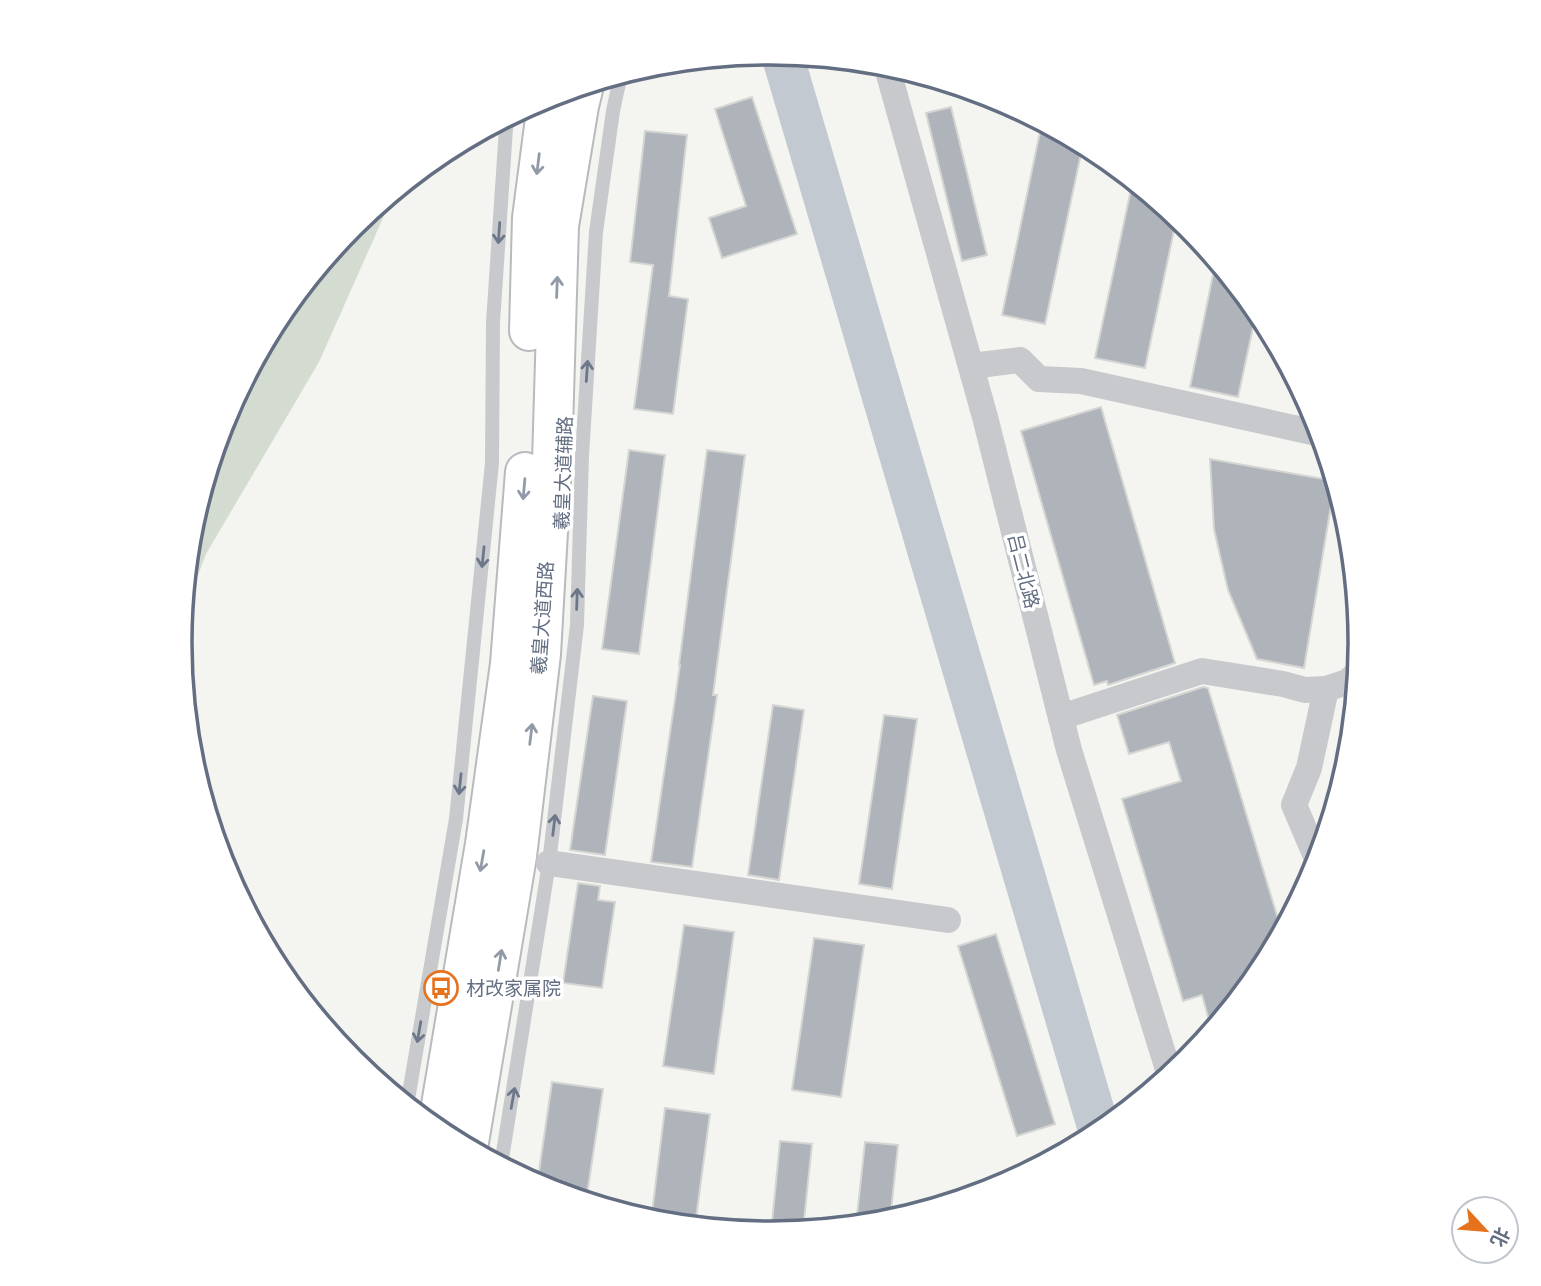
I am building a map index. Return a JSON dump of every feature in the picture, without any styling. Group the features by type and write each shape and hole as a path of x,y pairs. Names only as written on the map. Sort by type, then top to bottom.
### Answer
{"main road":[{"name":"羲皇大道西路","path":"470,1137 517,856 541,653 552,462 559,226 581,96"},
{"name":"羲皇大道西路","path":"439,1117 485,844 510,664 527,456 532,218 546,110"}],"street":[{"name":"吕二北路","path":"890,77 985,417 1069,750 1166,1064"},
{"path":"971,366 1020,360 1040,379 1082,381 1308,431"},
{"path":"1061,717 1202,671 1305,690 1326,689 1348,681"},
{"path":"1312,846 1294,805 1309,768 1326,689"},
{"path":"549,863 948,920"}],"lane":[{"name":"羲皇大道辅路","path":"503,1155 549,863 577,625 582,456 596,232 619,85"},
{"path":"409,1094 456,819 492,463 493,323 506,129"}],"shaded area":[{"path":"386,211 319,362 206,554 196,582 212,493 236,422 252,387 290,322 312,291"}],"building":[{"path":"752,97 797,234 722,258 709,218 746,206 715,109"},
{"path":"951,107 987,255 962,261 926,113"},
{"path":"645,131 687,135 669,296 688,299 673,414 634,409 653,265 630,262"},
{"path":"1040,131 1081,155 1045,324 1002,315"},
{"path":"1131,190 1174,229 1145,368 1095,358"},
{"path":"1213,272 1253,326 1238,397 1190,387"},
{"path":"1101,407 1175,663 1108,685 1107,681 1094,685 1021,431"},
{"path":"629,450 665,455 639,654 602,649"},
{"path":"707,450 745,455 713,695 717,695 692,867 651,862 680,665"},
{"path":"1210,459 1325,479 1331,503 1304,668 1257,659 1228,590 1214,529"},
{"path":"1203,687 1208,688 1278,919 1251,964 1209,1019 1202,995 1183,1001 1122,799 1181,781 1169,742 1129,754 1117,715"},
{"path":"593,696 627,701 605,855 570,850"},
{"path":"773,705 804,710 779,880 748,875"},
{"path":"884,715 917,719 892,889 859,884"},
{"path":"578,883 600,886 598,900 615,902 602,988 563,983"},
{"path":"684,925 734,932 714,1074 663,1066"},
{"path":"996,934 1055,1124 1017,1136 958,946"},
{"path":"814,938 864,945 841,1097 792,1090"},
{"path":"552,1082 603,1089 587,1192 539,1173"},
{"path":"665,1108 710,1114 696,1216 653,1209"},
{"path":"780,1141 812,1144 804,1220 772,1221"},
{"path":"865,1142 898,1145 891,1208 857,1214"}],"waterway":[{"path":"785,65 1096,1121"}],"place":[{"name":"材改家属院","path":"441,988"}]}
